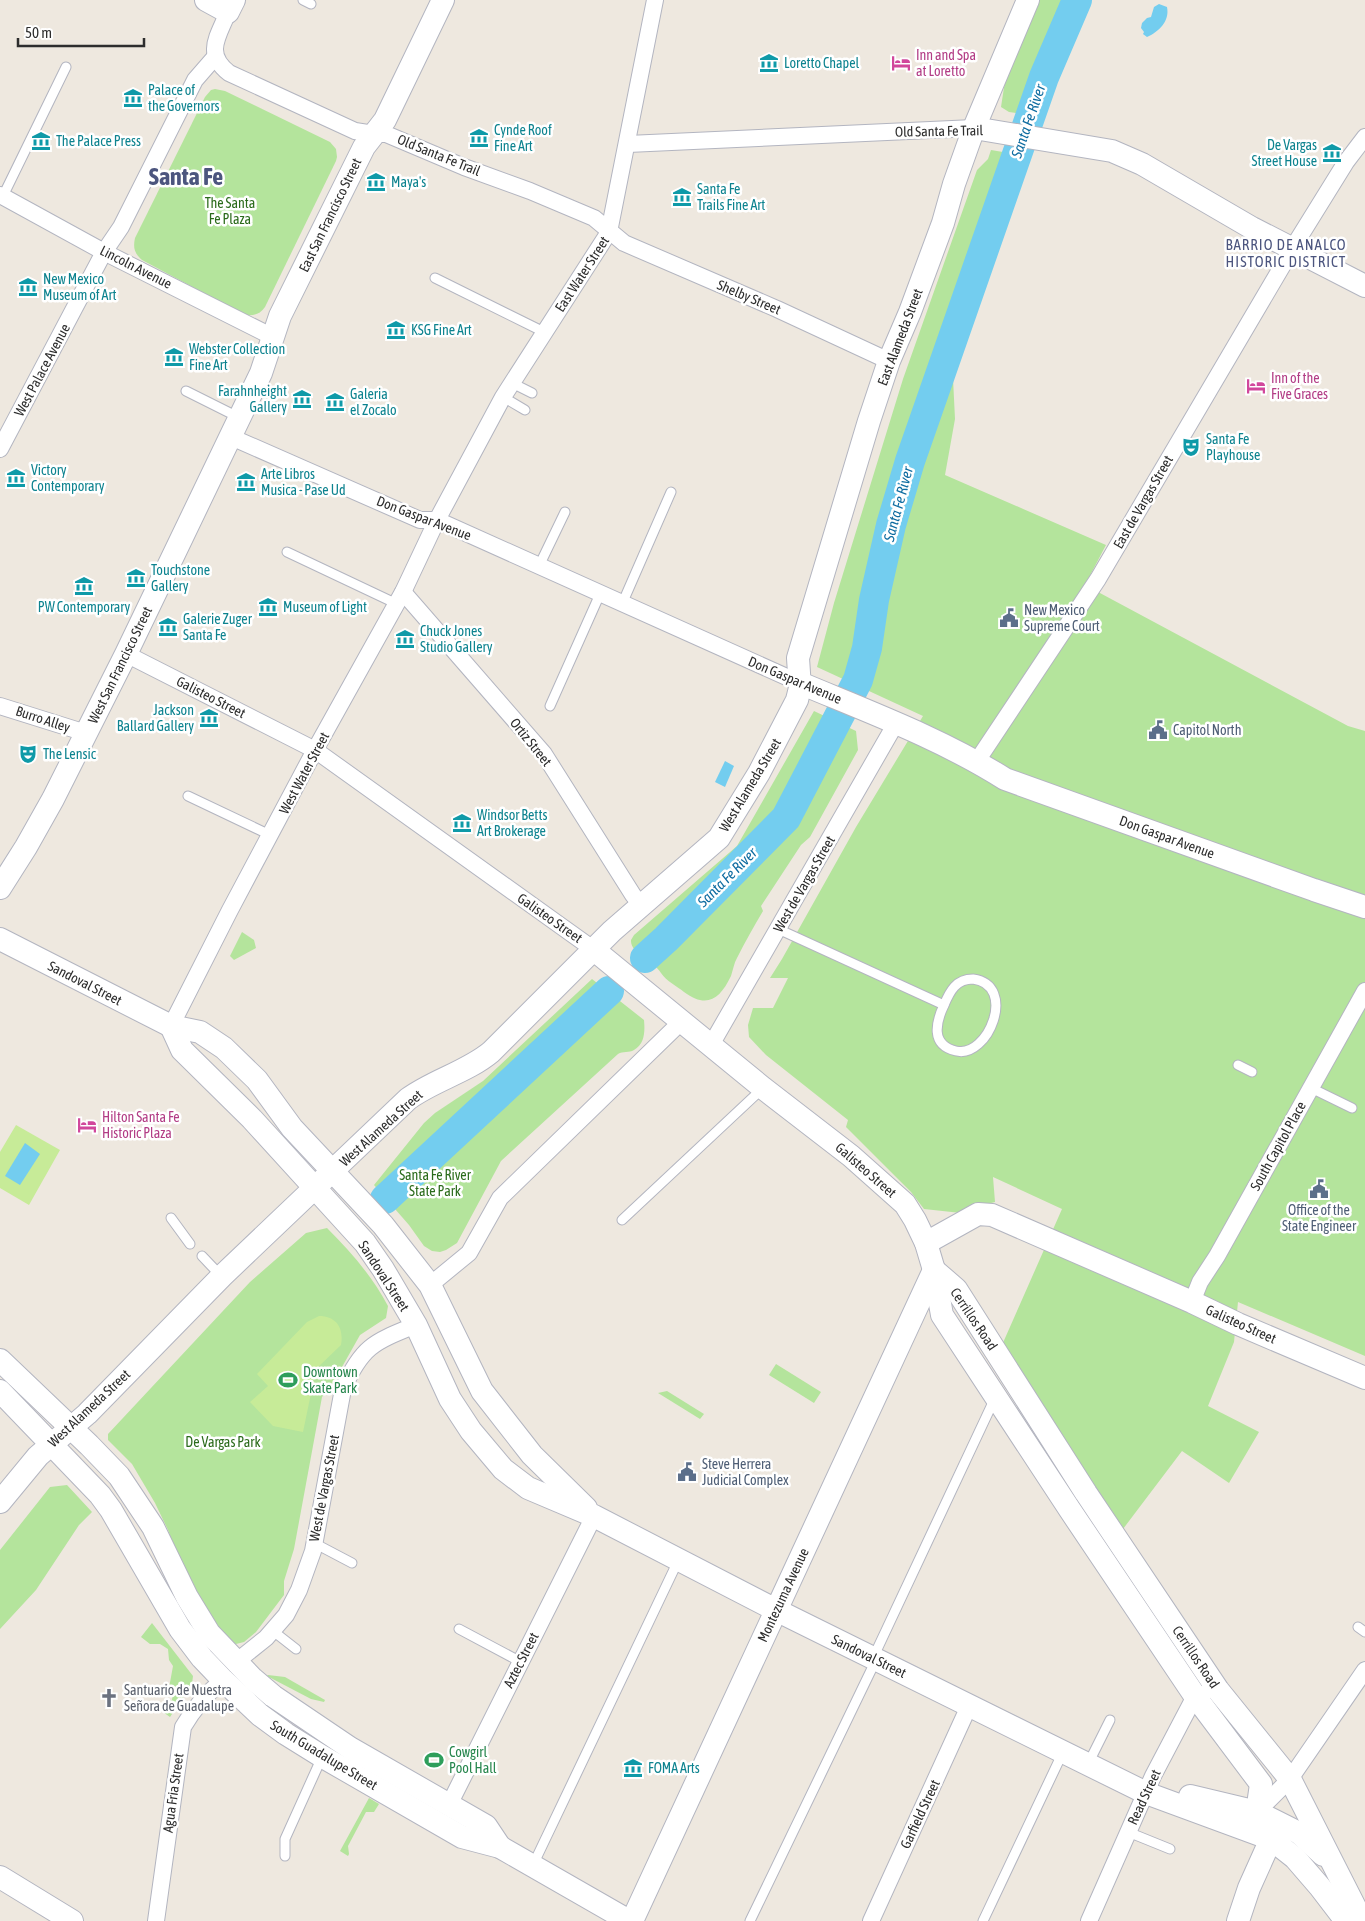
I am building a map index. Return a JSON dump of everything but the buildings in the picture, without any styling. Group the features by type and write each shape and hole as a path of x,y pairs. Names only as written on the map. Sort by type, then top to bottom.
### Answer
{"street":[{"path":"206,0 231,6 215,48 215,57"},
{"name":"East San Francisco Street","path":"232,437 261,373 280,316 364,147 385,120 443,0"},
{"name":"East Water Street","path":"437,520 512,382 610,232 655,0"},
{"name":"East Alameda Street","path":"800,683 798,658 869,421 889,361 910,312 943,223 954,184 985,130 1028,0"},
{"name":"Old Santa Fe Trail","path":"215,57 218,64 235,76 345,127 355,131 386,134 464,167 538,194 594,218 610,232"},
{"name":"West Palace Avenue","path":"0,448 4,430 104,252 121,227 195,80 215,57"},
{"name":"Old Santa Fe Trail","path":"628,144 985,130 1112,151 1142,164 1292,250 1365,286"},
{"name":"East de Vargas Street","path":"977,761 1098,579 1292,250 1346,162 1365,137"},
{"name":"Lincoln Avenue","path":"1,196 104,252 273,337"},
{"name":"Shelby Street","path":"610,232 624,243 778,309 889,361"},
{"name":"Don Gaspar Avenue","path":"232,437 420,520 437,520 622,604 896,724 977,761 1005,779 1365,907"},
{"name":"West San Francisco Street","path":"0,888 49,806 232,437"},
{"name":"West Water Street","path":"171,1026 315,750 400,598 437,520"},
{"name":"Ortiz Street","path":"400,598 544,754 641,905"},
{"name":"Galisteo Street","path":"126,654 315,750 593,949 763,1088 851,1156 905,1204 926,1243 934,1270"},
{"name":"West Alameda Street","path":"0,1502 20,1476 51,1445 87,1414 222,1276 408,1099 428,1085 474,1064 491,1052 593,949 719,838 759,773 789,717 797,700 800,683"},
{"name":"Burro Alley","path":"0,706 86,733"},
{"name":"West de Vargas Street","path":"711,1045 896,724"},
{"name":"Sandoval Street","path":"0,939 171,1026 200,1032 224,1048 257,1080 291,1115 333,1171 383,1225 430,1285 482,1391 532,1455 594,1516"},
{"name":"South Capitol Place","path":"1192,1302 1200,1282 1217,1256 1365,991"},
{"path":"430,1285 469,1253 500,1198 681,1022"},
{"name":"Sandoval Street","path":"171,1026 182,1050 252,1119 365,1243 383,1269 416,1325 450,1399 472,1432 504,1469 528,1488 594,1516 776,1610 1146,1793 1272,1840"},
{"name":"Galisteo Street","path":"926,1243 978,1214 992,1215 1365,1378"},
{"name":"Cerrillos Road","path":"934,1270 942,1314 995,1398 1196,1696 1261,1784 1257,1812"},
{"name":"Cerrillos Road","path":"934,1270 956,1289 1086,1493 1218,1690 1290,1779 1355,1907 1360,1921"},
{"name":"Montezuma Avenue","path":"630,1921 934,1270"},
{"name":"West de Vargas Street","path":"236,1662 273,1630 286,1615 299,1590 314,1543 343,1389 353,1367 365,1352 381,1339 416,1325"},
{"name":"South Guadalupe Street","path":"0,1360 99,1454 119,1476 153,1527 187,1597 209,1633 236,1662 273,1696 329,1735 486,1826 500,1847"},
{"name":"South Guadalupe Street","path":"0,1391 100,1495 111,1510 180,1629 202,1658 260,1715 322,1757 348,1770 462,1837 500,1847 630,1921"},
{"name":"Aztec Street","path":"449,1805 594,1516"},
{"path":"1320,1887 1316,1865 1307,1852 1257,1812 1290,1779 1365,1670"},
{"path":"223,1680 231,1677 236,1678 282,1716 329,1735"},
{"name":"Agua Fria Street","path":"156,1921 183,1727 194,1708 208,1692 223,1680"},
{"path":"1196,1696 1218,1690"},
{"name":"Read Street","path":"1089,1921 1146,1793 1196,1696"},
{"name":"Garfield Street","path":"871,1921 969,1706"},
{"path":"348,1770 377,1776 439,1810 445,1810 449,1805"},
{"name":"Sandoval Street","path":"1146,1793 1190,1796 1257,1812 1299,1834 1331,1862"},
{"path":"1238,1921 1250,1888 1272,1840 1295,1858 1346,1921"},
{"path":"0,1877 72,1921"}],"lane":[{"path":"1,196 66,67"},
{"path":"435,278 544,332"},
{"path":"512,382 532,393"},
{"path":"186,391 232,414"},
{"path":"503,397 525,410"},
{"path":"622,604 670,492"},
{"path":"539,566 565,512"},
{"path":"287,552 400,598"},
{"path":"550,706 600,594"},
{"path":"188,796 270,835"},
{"path":"778,928 944,1005"},
{"path":"977,980 991,988 996,998 996,1010 985,1037 977,1047 966,1052 958,1052 943,1044 937,1025 944,1005 952,988 962,981 977,980"},
{"path":"1238,1066 1252,1072"},
{"path":"263,1076 291,1115"},
{"path":"622,1220 763,1088"},
{"path":"1311,1088 1352,1108"},
{"path":"171,1218 190,1244"},
{"path":"202,1256 222,1276"},
{"path":"750,1921 995,1398"},
{"path":"314,1543 352,1563"},
{"path":"533,1866 679,1560"},
{"path":"459,1629 521,1662"},
{"path":"273,1630 296,1649"},
{"path":"1088,1764 1110,1720"},
{"path":"983,1921 1062,1752"},
{"path":"285,1856 285,1840 322,1757"},
{"path":"1128,1832 1170,1849"}],"green space":[{"path":"1038,0 1087,0 1075,21 1045,117 1009,112 1001,107 1005,81"},
{"name":"The Santa Fe Plaza","path":"211,90 225,91 330,142 336,149 336,161 265,307 254,315 245,315 142,260 137,255 134,247 135,238 205,97"},
{"path":"991,150 1028,156 952,358 955,419 945,475 1106,545 1085,585 1348,726 1365,731 1365,1356 1238,1302 1234,1342 1208,1406 1259,1432 1229,1483 1182,1451 1123,1529 1002,1345 1062,1209 993,1177 995,1202 961,1213 924,1209 911,1192 846,1127 848,1120 766,1055 749,1037 748,1025 753,1008 773,1008 788,978 770,978 856,827 923,716 817,667 834,603 903,379 977,170 988,159"},
{"path":"814,711 856,731 858,750 810,837 801,845 761,906 763,911 736,960 727,984 712,999 700,1000 692,997 669,981 658,969 638,953 634,949 631,940 634,935 737,846"},
{"path":"242,932 254,940 256,948 234,960 230,956"},
{"name":"Santa Fe River State Park","path":"592,979 644,1020 642,1041 632,1051 618,1054 501,1161 457,1243 440,1252 432,1251 424,1246 409,1225 374,1185 424,1123 435,1113 483,1081"},
{"path":"16,1125 60,1150 29,1205 0,1188 0,1152"},
{"name":"De Vargas Park","path":"327,1228 368,1274 388,1306 386,1318 360,1335 333,1383 322,1397 294,1549 284,1581 284,1595 256,1632 244,1642 230,1643 185,1578 168,1530 155,1503 132,1464 108,1440 108,1434 250,1282 306,1233"},
{"name":"Downtown Skate Park","path":"319,1316 330,1318 338,1324 342,1339 341,1345 316,1369 303,1432 273,1426 250,1402 268,1386 257,1374 307,1322"},
{"path":"776,1364 821,1392 814,1403 769,1375"},
{"path":"667,1391 704,1414 700,1419 658,1393"},
{"path":"67,1485 92,1512 79,1525 36,1590 0,1629 0,1550 50,1487"},
{"path":"152,1623 193,1676 192,1684 170,1717 160,1710 172,1700 173,1692 169,1688 173,1666 169,1660 168,1649 160,1644 150,1644 141,1637"},
{"path":"268,1675 285,1677 325,1700 324,1702 311,1699"},
{"path":"369,1798 379,1804 374,1812 366,1812 348,1846 348,1856 340,1851"}],"water":[{"path":"1159,4 1167,7 1167,17 1159,29 1147,37 1143,34 1142,23 1151,17 1154,7"},
{"path":"725,761 734,766 725,787 715,782"},
{"path":"25,1143 40,1154 20,1185 5,1176"}],"waterway":[{"name":"Santa Fe River","path":"645,958 786,818 858,680 867,648 874,600 891,525 910,461 1044,77 1077,0"},
{"name":"Santa Fe River","path":"385,1199 609,991"}],"place":[{"name":"Loretto Chapel","path":"769,63"},
{"name":"Inn and Spa at Loretto","path":"901,63"},
{"name":"Palace of the Governors","path":"133,98"},
{"name":"Cynde Roof Fine Art","path":"479,138"},
{"name":"The Palace Press","path":"41,141"},
{"name":"De Vargas Street House","path":"1332,153"},
{"name":"Maya's","path":"376,182"},
{"name":"Santa Fe Trails Fine Art","path":"682,197"},
{"name":"New Mexico Museum of Art","path":"28,287"},
{"name":"KSG Fine Art","path":"396,330"},
{"name":"Webster Collection Fine Art","path":"174,357"},
{"name":"Inn of the Five Graces","path":"1256,386"},
{"name":"Farahnheight Gallery","path":"302,399"},
{"name":"Galeria el Zocalo","path":"335,402"},
{"name":"Santa Fe Playhouse","path":"1191,447"},
{"name":"Victory Contemporary","path":"16,478"},
{"name":"Arte Libros Musica - Pase Ud","path":"246,482"},
{"name":"Touchstone Gallery","path":"136,578"},
{"name":"PW Contemporary","path":"84,586"},
{"name":"Museum of Light","path":"268,607"},
{"name":"New Mexico Supreme Court","path":"1009,618"},
{"name":"Galerie Zuger Santa Fe","path":"168,627"},
{"name":"Chuck Jones Studio Gallery","path":"405,639"},
{"name":"Jackson Ballard Gallery","path":"209,718"},
{"name":"Capitol North","path":"1158,730"},
{"name":"The Lensic","path":"28,754"},
{"name":"Windsor Betts Art Brokerage","path":"462,823"},
{"name":"Hilton Santa Fe Historic Plaza","path":"87,1125"},
{"name":"Office of the State Engineer","path":"1319,1189"},
{"name":"Downtown Skate Park","path":"288,1380"},
{"name":"Steve Herrera Judicial Complex","path":"687,1472"},
{"name":"Santuario de Nuestra Señora de Guadalupe","path":"109,1698"},
{"name":"Cowgirl Pool Hall","path":"434,1760"},
{"name":"FOMA Arts","path":"633,1768"}],"district":[{"name":"Santa Fe","path":"186,176"},
{"name":"BARRIO DE ANALCO HISTORIC DISTRICT","path":"1286,252"}]}
